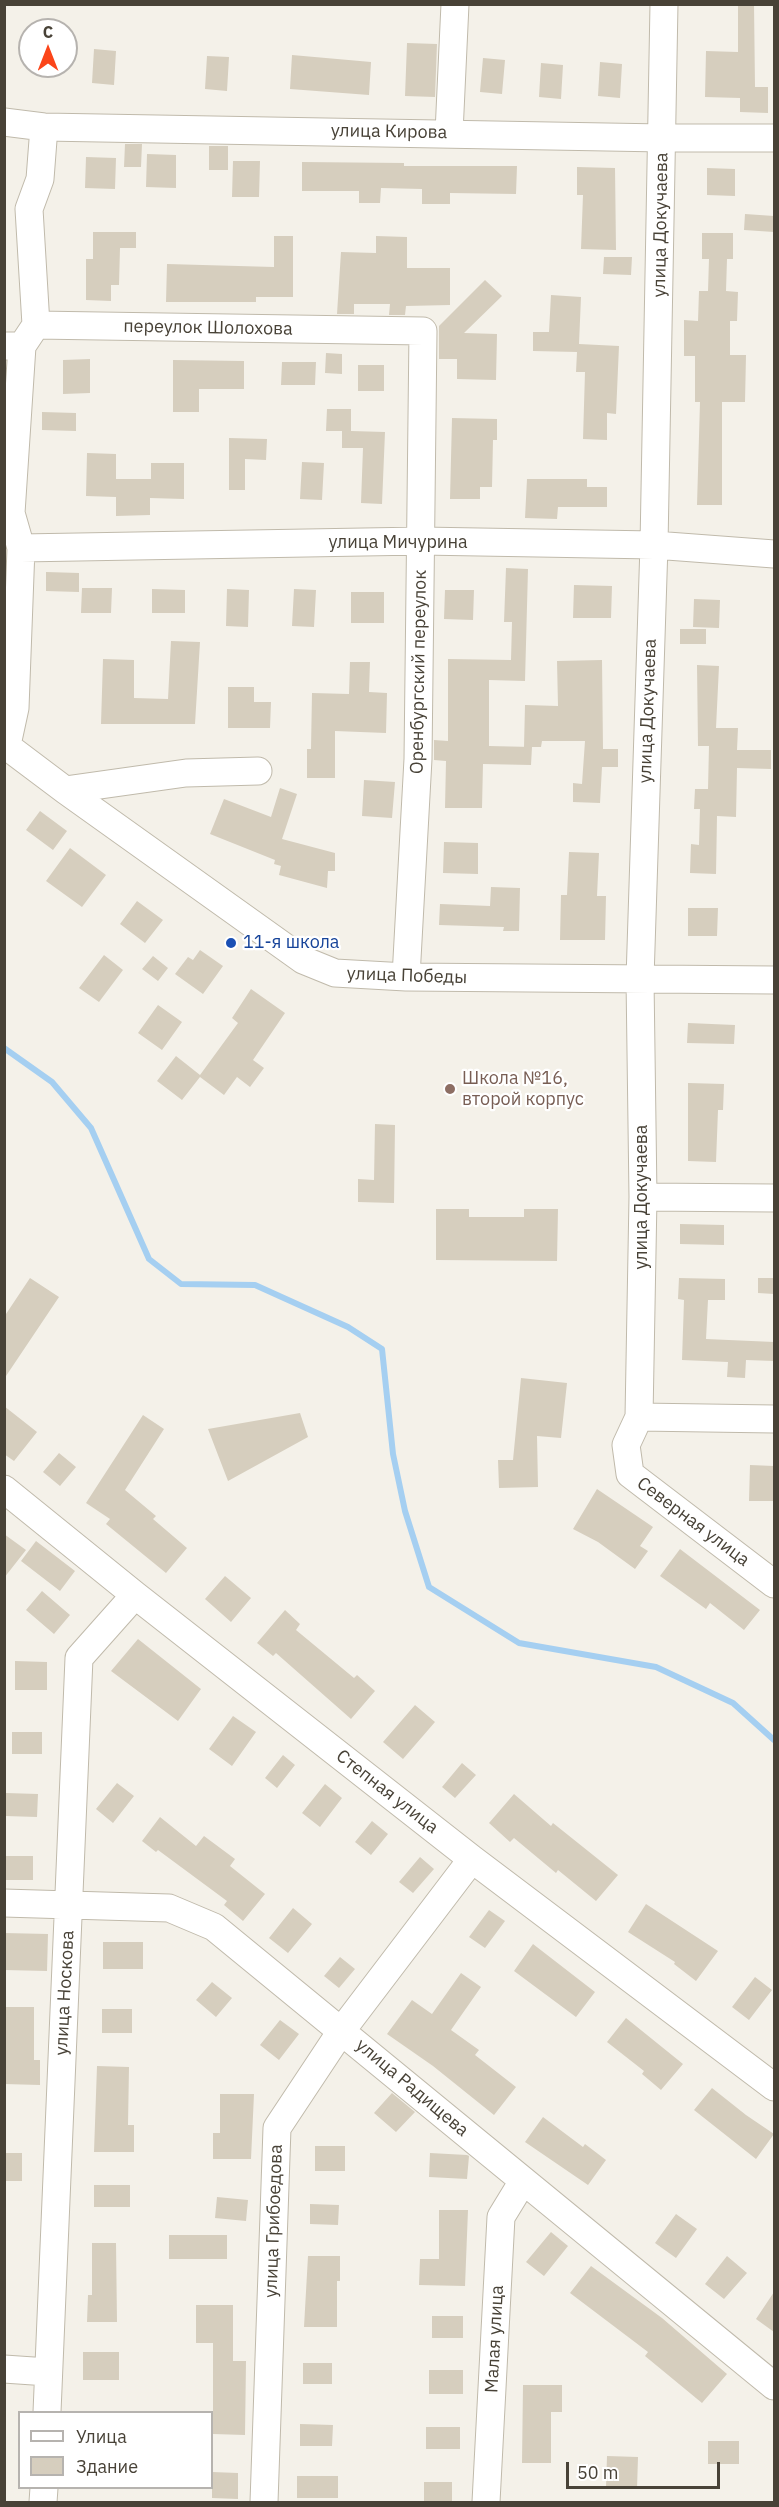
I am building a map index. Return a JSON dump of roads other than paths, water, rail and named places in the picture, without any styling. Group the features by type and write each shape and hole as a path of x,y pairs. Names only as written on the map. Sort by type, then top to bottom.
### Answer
{"street":[{"path":"449,133 455,4"},
{"name":"улица Докучаева","path":"639,1417 643,1197 640,979 654,545 664,4"},
{"name":"улица Кирова","path":"4,122 44,127 774,138"},
{"path":"6,744 15,708 21,548 11,513 29,209 40,179 44,127"},
{"name":"переулок Шолохова","path":"21,339 423,331"},
{"name":"Оренбургский переулок","path":"406,977 418,759 423,331"},
{"name":"улица Мичурина","path":"21,548 421,541 654,545 774,554"},
{"name":"улица Победы","path":"6,744 64,790 303,960 335,973 364,977 774,980"},
{"path":"64,790 186,773 258,771"},
{"path":"643,1197 774,1198"},
{"path":"639,1417 774,1419"},
{"name":"Северная улица","path":"639,1417 626,1446 630,1474 774,1584"},
{"name":"Степная улица","path":"4,1489 135,1595 472,1858 774,2087"},
{"name":"улица Носкова","path":"46,2411 79,1658 135,1595"},
{"name":"улица Грибоедова","path":"264,2502 277,2128 342,2030 472,1858"},
{"name":"улица Радищева","path":"4,1903 169,1908 214,1927 774,2386"},
{"name":"Малая улица","path":"486,2502 501,2217 523,2181"},
{"path":"4,2369 48,2372"}],"waterway":[{"path":"4,1048 52,1082 91,1128 149,1259 181,1284 255,1285 348,1327 382,1349 393,1454 405,1511 429,1587 519,1643 656,1667 733,1703 774,1740"}],"place":[{"name":"11-я школа","path":"231,943"},
{"name":"Школа №16, второй корпус","path":"450,1089"}]}
